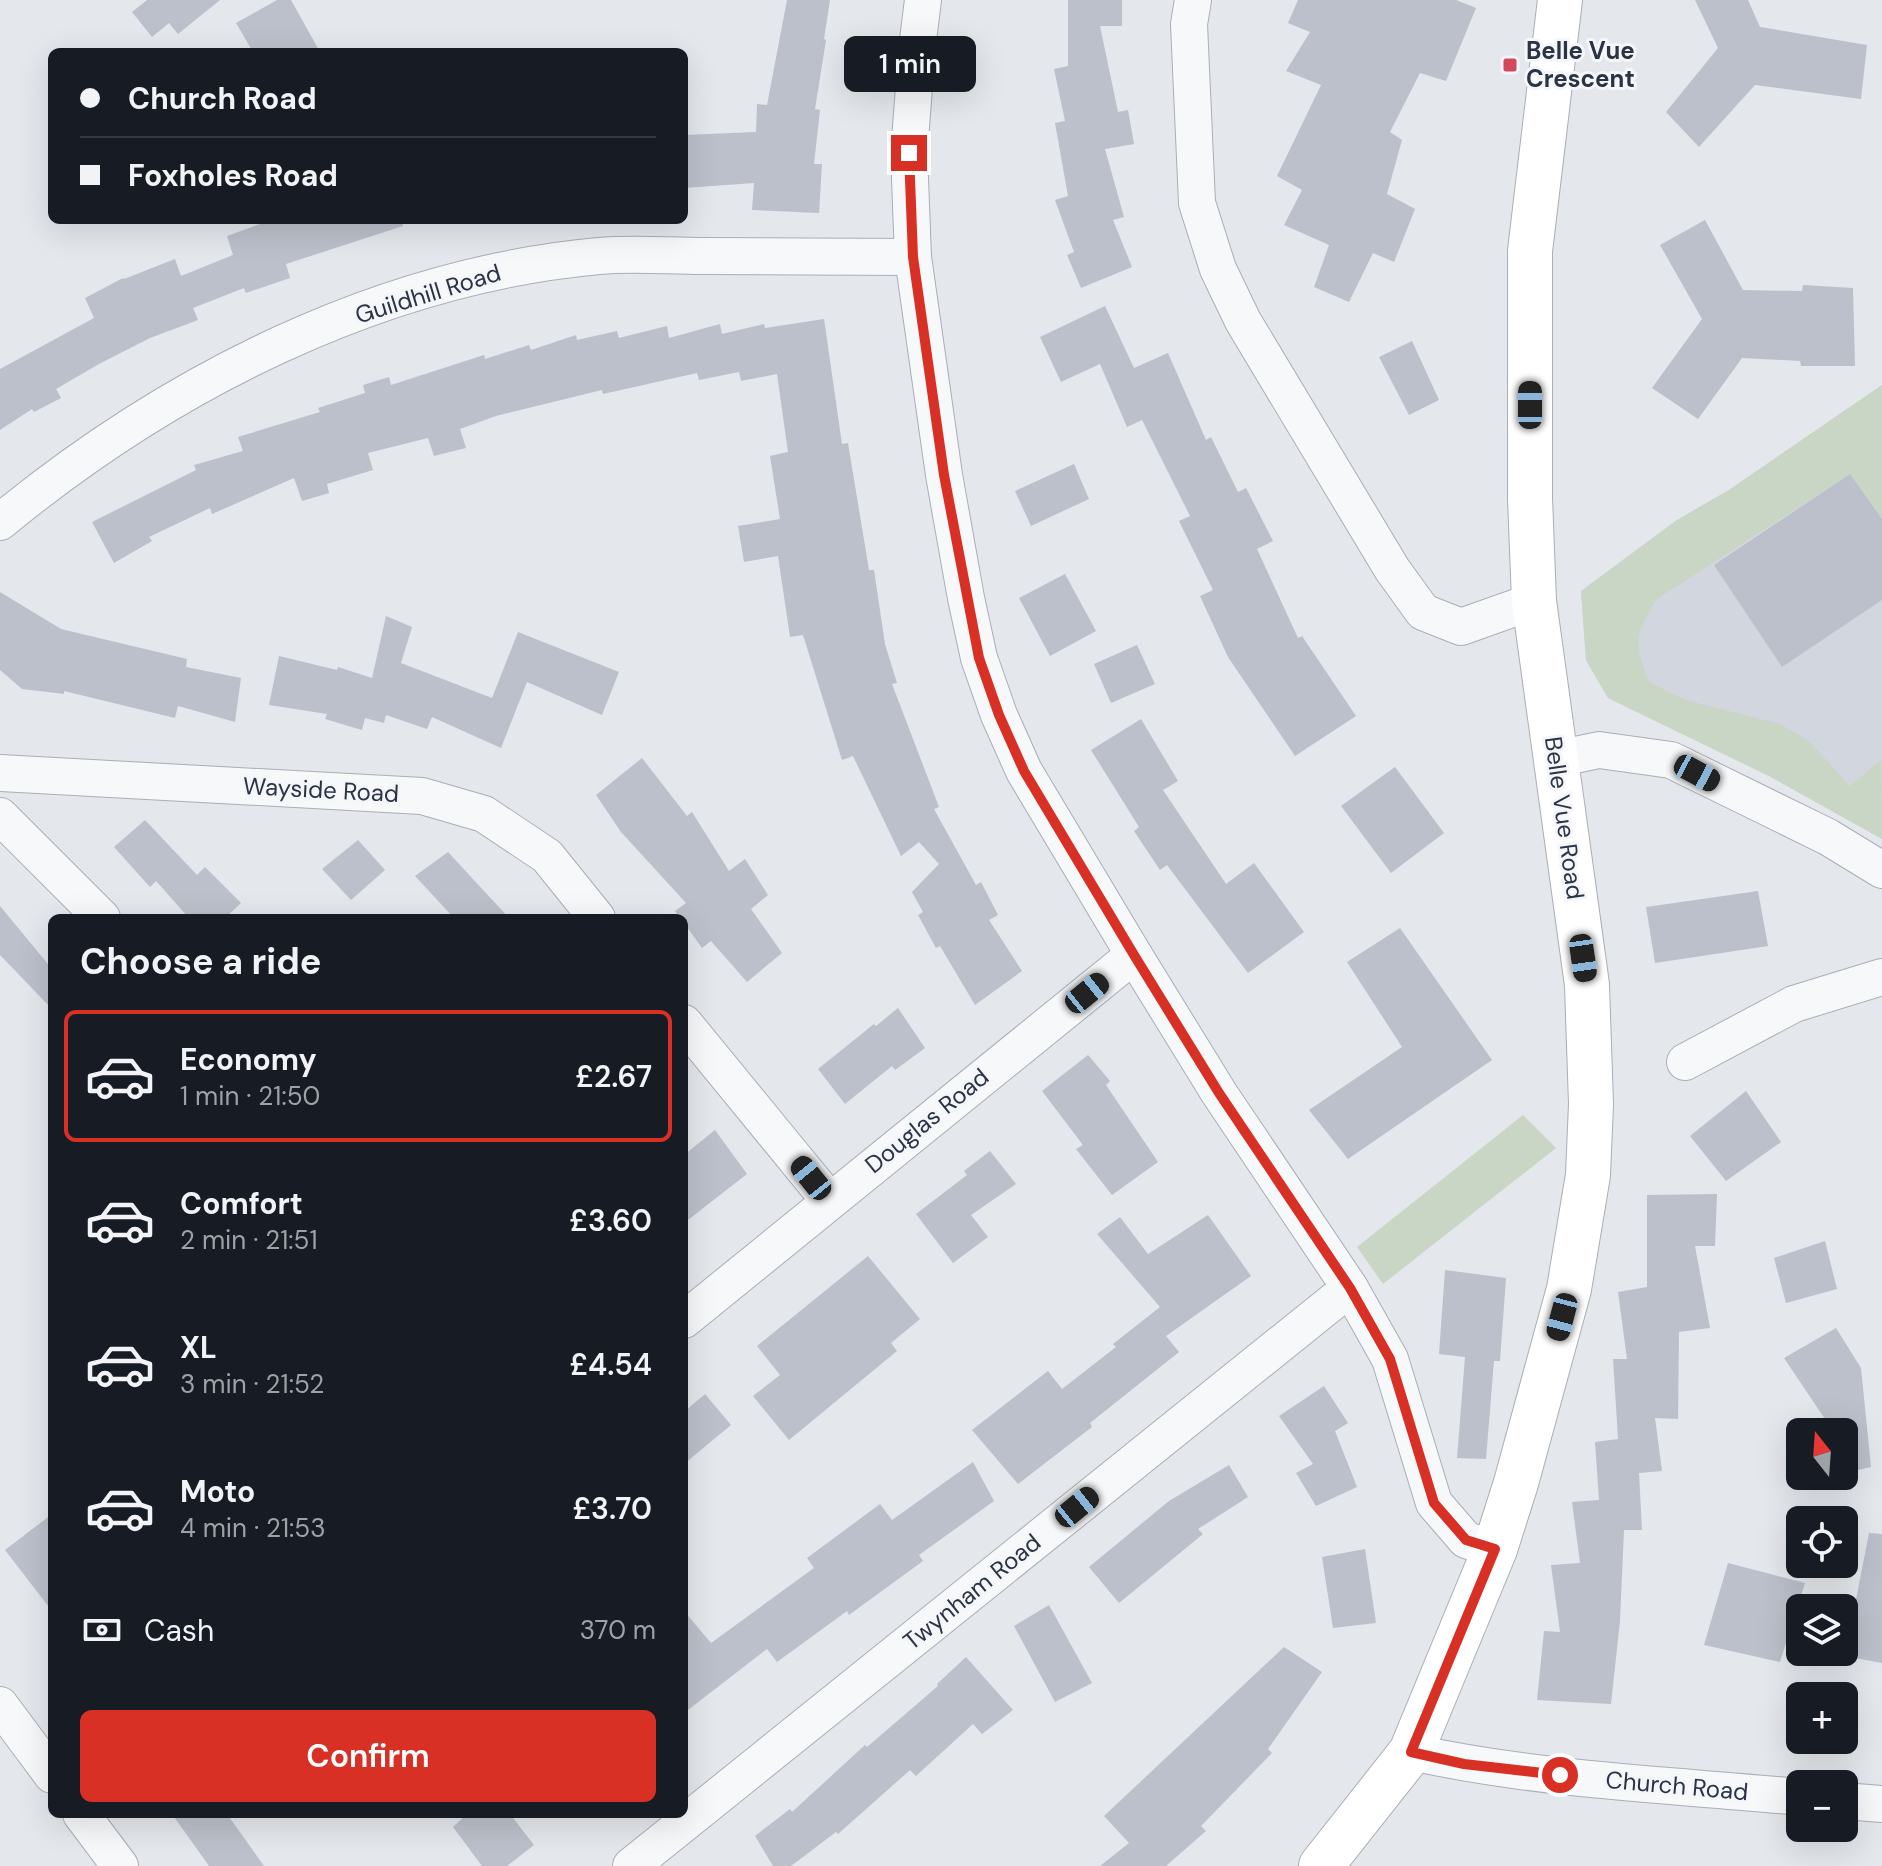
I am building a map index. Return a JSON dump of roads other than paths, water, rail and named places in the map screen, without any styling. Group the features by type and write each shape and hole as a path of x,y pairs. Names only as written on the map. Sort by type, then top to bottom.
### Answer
{"main road":[{"name":"Belle Vue Road","path":"1321,1866 1411,1752 1495,1549 1569,1289 1588,1175 1591,1104 1587,985 1534,601 1530,498 1530,251 1560,0"}],"street":[{"path":"923,0 909,153 913,257 944,475 979,658 999,715 1024,771 1134,955 1219,1093 1350,1288 1390,1359 1434,1503 1466,1540 1495,1549"},
{"path":"1193,0 1189,24 1197,203 1218,269 1243,321 1392,569 1423,612 1461,627 1534,601"},
{"name":"Guildhill Road","path":"0,522 114,437 277,345 369,309 463,278 538,263 602,255 913,257"},
{"path":"1556,759 1599,750 1671,760 1828,837 1882,870"},
{"name":"Wayside Road","path":"0,773 422,796 484,814 547,856 594,914"},
{"path":"0,816 98,914"},
{"name":"Douglas Road","path":"688,1317 1134,955"},
{"path":"1685,1062 1794,1004 1882,977"},
{"path":"688,1028 829,1200"},
{"name":"Twynham Road","path":"631,1866 1350,1288"},
{"path":"0,1705 48,1770"},
{"name":"Church Road","path":"1411,1752 1464,1764 1531,1772 1786,1796"},
{"path":"1858,1802 1882,1804"},
{"path":"87,1818 120,1866"}],"place":[{"name":"Belle Vue Crescent","path":"1510,65"}]}
